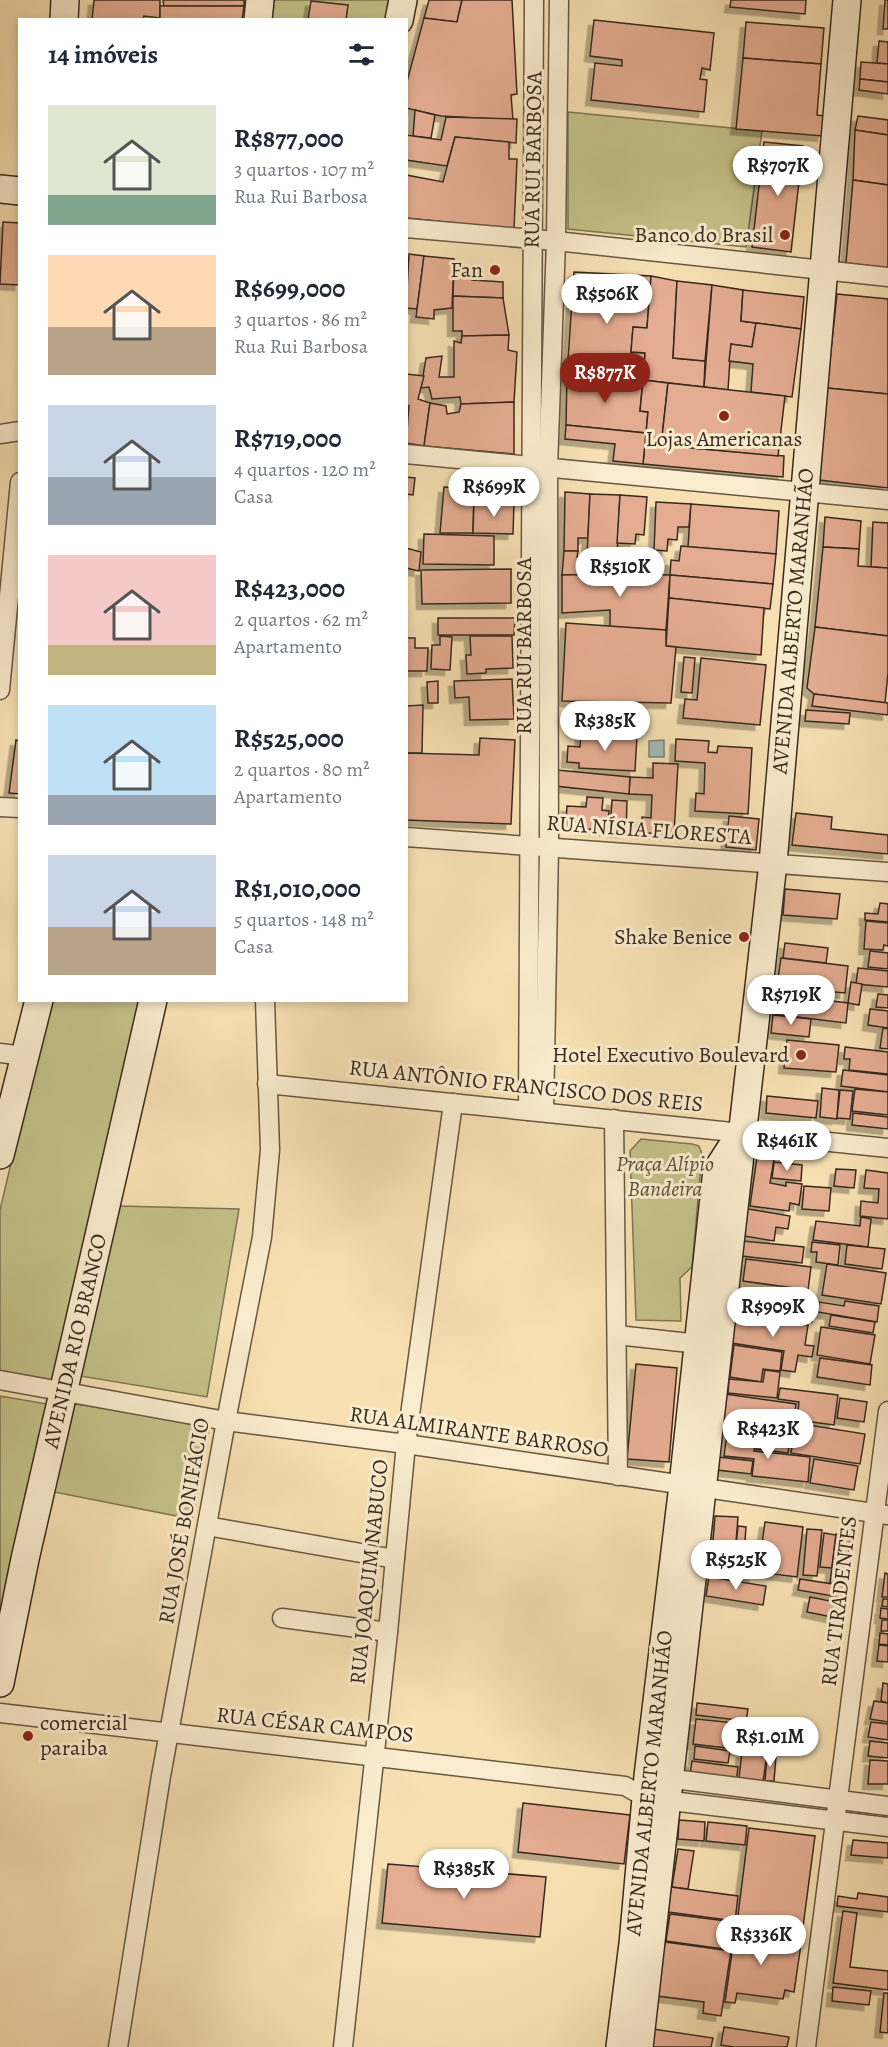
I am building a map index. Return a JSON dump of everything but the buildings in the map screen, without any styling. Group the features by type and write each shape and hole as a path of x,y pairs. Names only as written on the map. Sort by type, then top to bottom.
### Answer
{"main road":[{"path":"64,18 65,0"},
{"path":"258,18 260,0"},
{"path":"399,18 403,0"},
{"name":"AVENIDA ALBERTO MARANHÃO","path":"639,2047 651,1788 692,1486 708,1345 717,1170 741,1133 773,863 803,491 847,0"},
{"path":"0,189 18,191"},
{"path":"0,1155 12,1054 38,1002"},
{"name":"AVENIDA RIO BRANCO","path":"0,1683 25,1558 153,1002"},
{"name":"AVENIDA ALBERTO MARANHÃO","path":"620,2047 642,1945"}],"street":[{"name":"RUA RUI BARBOSA","path":"534,0 534,239 540,467 540,846 536,1111"},
{"name":"RUA RUI BARBOSA","path":"540,467 556,241 560,0"},
{"path":"534,38 559,38"},
{"path":"408,228 556,241 888,277"},
{"path":"0,434 18,431"},
{"path":"408,454 888,500"},
{"path":"0,690 18,504"},
{"path":"0,807 18,808"},
{"name":"RUA NÍSIA FLORESTA","path":"408,837 888,872"},
{"name":"RUA JOSÉ BONIFÁCIO","path":"117,2047 207,1526 262,1237 270,1150 265,1002"},
{"name":"RUA ANTÔNIO FRANCISCO DOS REIS","path":"267,1084 888,1148"},
{"name":"RUA JOAQUIM NABUCO","path":"343,2047 406,1444 453,1103"},
{"path":"614,1119 618,1476"},
{"path":"618,1335 708,1345"},
{"name":"RUA ALMIRANTE BARROSO","path":"0,1380 226,1421 406,1444 881,1514"},
{"name":"RUA TIRADENTES","path":"806,2047 835,1821 881,1514 888,1411"},
{"path":"207,1526 395,1560"},
{"path":"282,1618 388,1632"},
{"name":"RUA CÉSAR CAMPOS","path":"0,1713 651,1788 838,1800 888,1806"},
{"name":"RUA CÉSAR CAMPOS","path":"651,1788 835,1821 888,1827"}],"green space":[{"path":"271,0 391,0 387,18 269,18"},
{"path":"568,112 762,131 746,247 568,229"},
{"path":"49,1002 144,1002 53,1383 0,1374 0,1210"},
{"name":"Praça Alípio Bandeira","path":"641,1139 692,1144 699,1146 702,1154 692,1267 680,1278 681,1321 636,1320 630,1151"},
{"path":"118,1206 239,1209 207,1397 80,1376"},
{"path":"0,1396 47,1404 0,1638"},
{"path":"75,1404 210,1424 192,1519 54,1492"}],"water":[{"path":"664,740 664,757 649,757 649,741"}],"place":[{"name":"Banco do Brasil","path":"785,235"},
{"name":"Fan","path":"495,270"},
{"name":"Lojas Americanas","path":"724,416"},
{"name":"Shake Benice","path":"744,937"},
{"name":"Hotel Executivo Boulevard","path":"801,1055"},
{"name":"comercial paraiba","path":"28,1736"}]}
